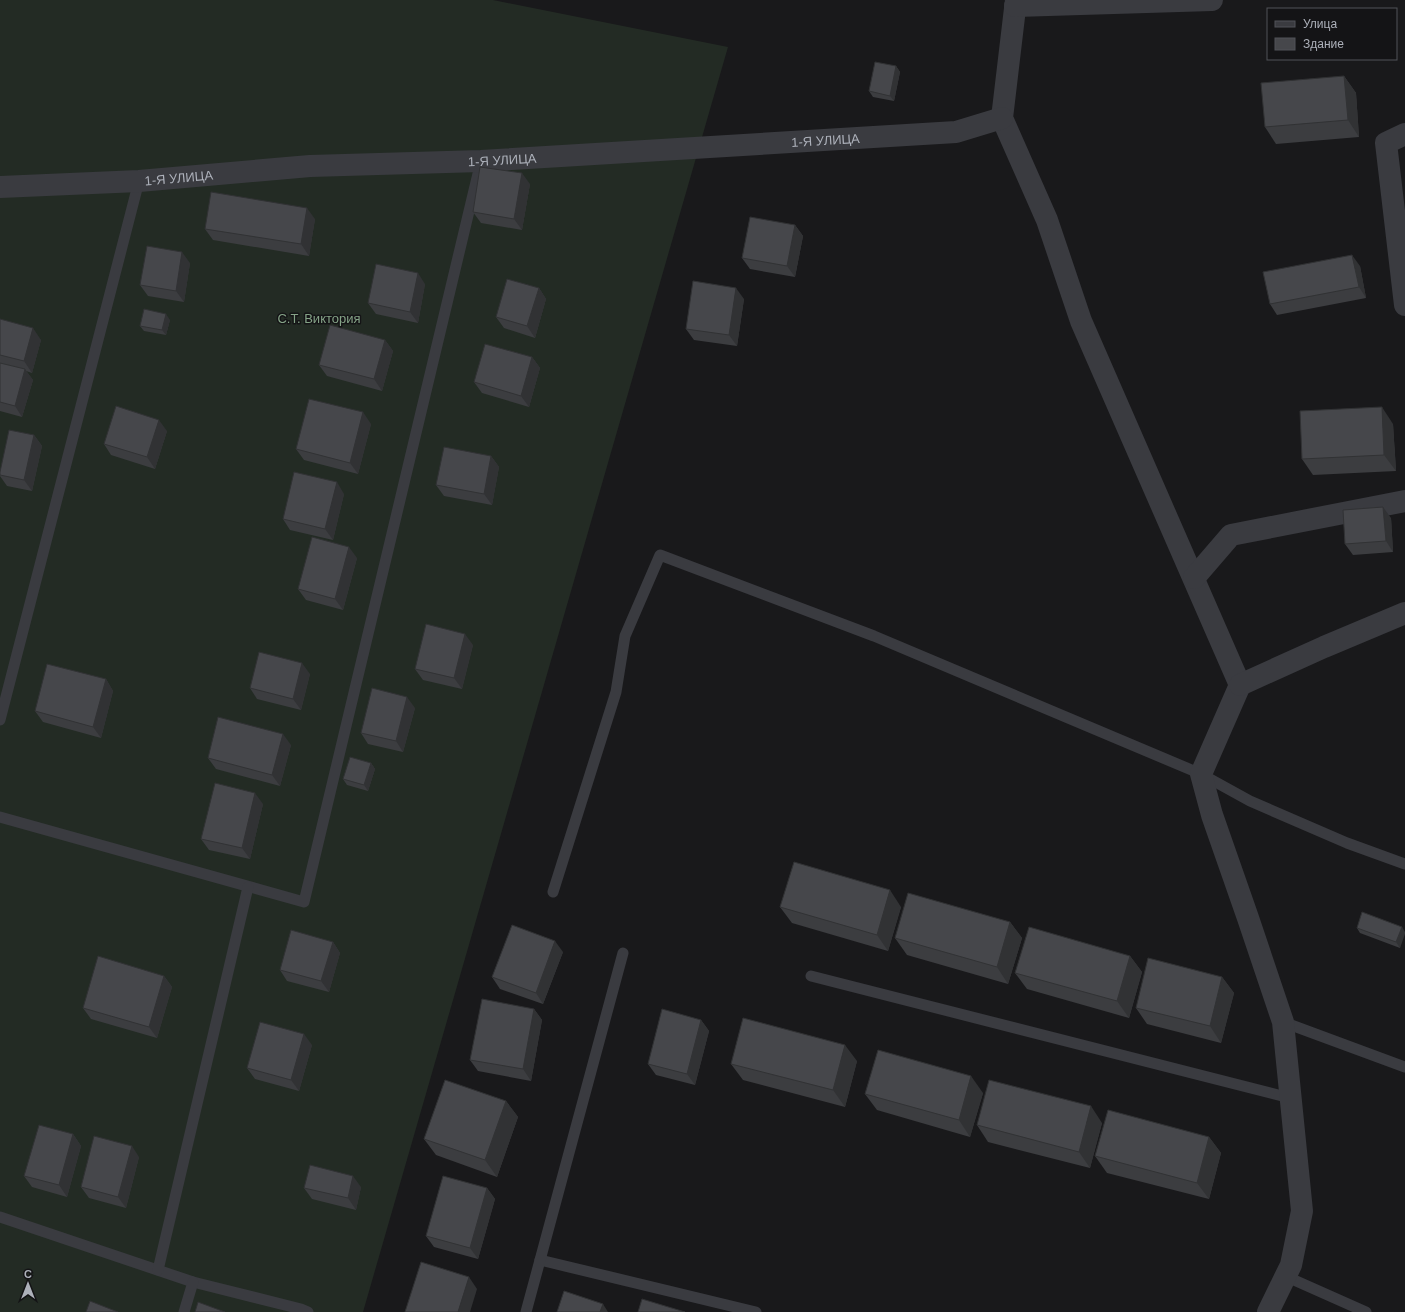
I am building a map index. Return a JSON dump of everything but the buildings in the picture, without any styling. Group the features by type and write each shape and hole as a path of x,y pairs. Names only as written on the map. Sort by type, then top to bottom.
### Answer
{"street":[{"path":"1212,0 1015,3 1002,118 1047,220 1081,321 1240,684"},
{"name":"1-Я УЛИЦА","path":"0,187 139,181 310,166 480,161 956,132 1002,118"},
{"path":"1405,134 1386,143 1405,305"},
{"path":"1194,578 1231,534 1405,501"},
{"path":"1268,1312 1291,1265 1302,1212 1283,1022 1212,815 1201,774 1240,684 1405,613"}],"lane":[{"path":"0,817 304,902 480,161"},
{"path":"0,720 139,181"},
{"path":"553,892 616,692 624,636 660,555 874,636 1201,774 1250,801 1347,843 1405,864"},
{"path":"158,1270 248,887"},
{"path":"526,1312 623,953"},
{"path":"811,976 1290,1098"},
{"path":"1283,1022 1405,1067"},
{"path":"0,1217 193,1282 308,1312"},
{"path":"540,1260 756,1312"},
{"path":"1285,1276 1366,1312"},
{"path":"184,1312 193,1282"}],"green space":[{"name":"С.Т. Виктория","path":"0,0 493,0 728,47 363,1312 0,1312"}]}
